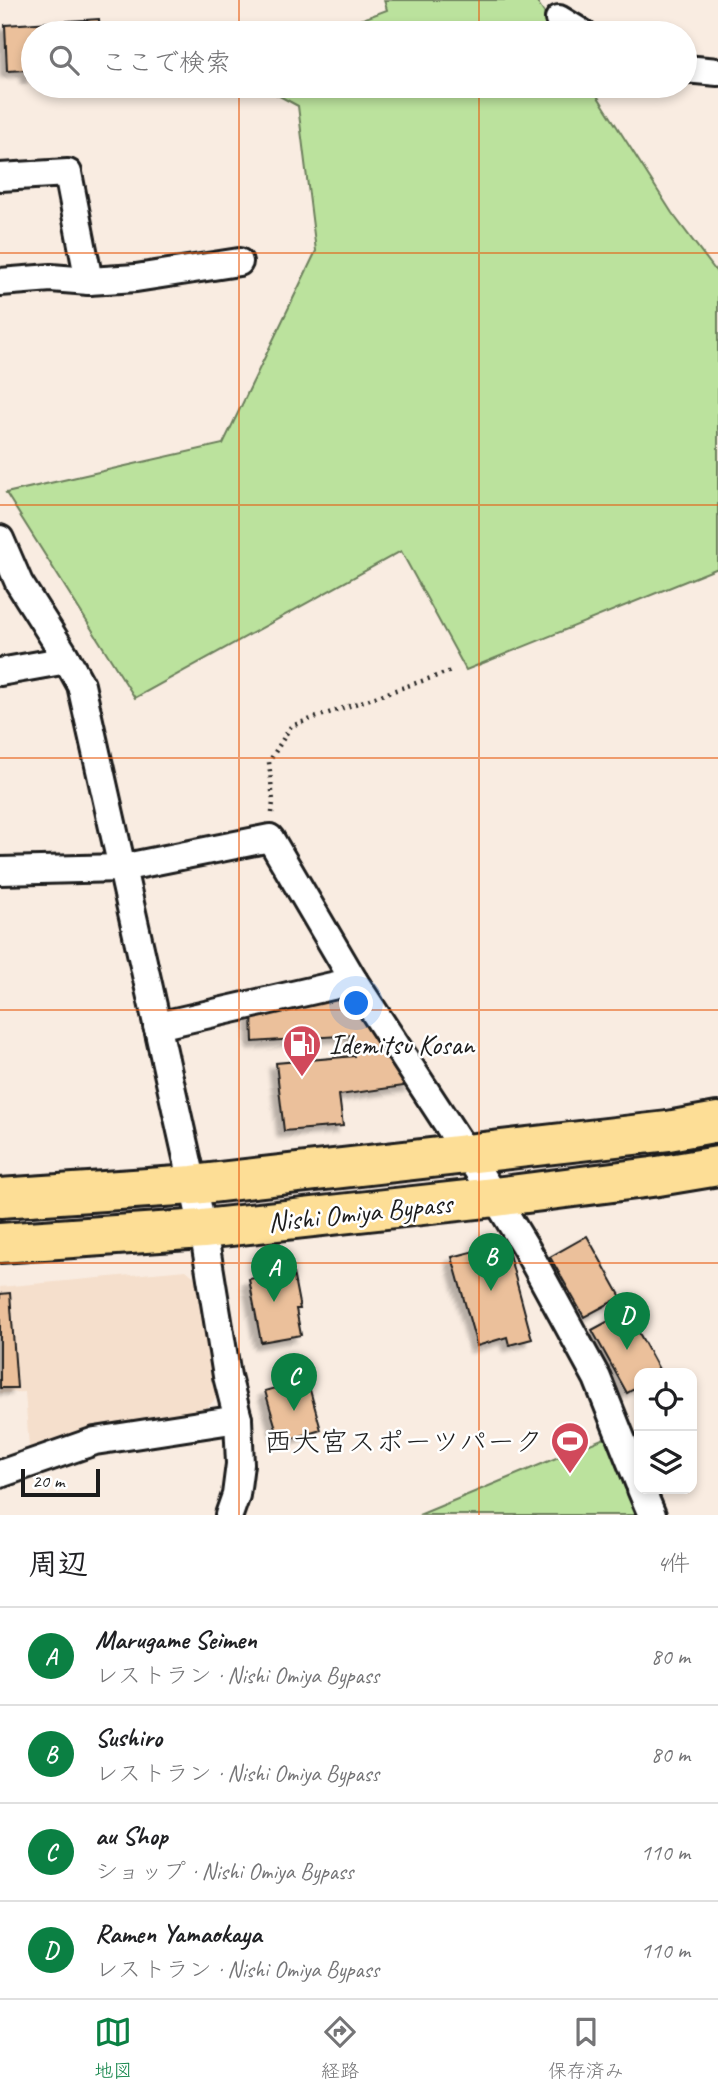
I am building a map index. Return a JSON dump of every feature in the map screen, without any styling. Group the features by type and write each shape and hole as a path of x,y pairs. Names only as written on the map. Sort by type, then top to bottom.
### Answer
{"highway":[{"name":"Nishi Omiya Bypass","path":"0,1198 193,1185 718,1122"},
{"name":"Nishi Omiya Bypass","path":"0,1243 203,1229 495,1197 718,1166"}],"street":[{"path":"697,70 718,72"},
{"path":"0,177 68,173 89,281"},
{"path":"0,282 51,278 89,281 136,278 239,262"},
{"path":"0,541 19,583 81,685 203,1229 227,1376 238,1419 240,1464 236,1495 229,1515"},
{"path":"0,672 67,660"},
{"path":"0,871 121,868 270,838 354,981 526,1248 597,1378 634,1470"},
{"path":"157,1026 354,981"},
{"path":"0,1474 95,1441 238,1419"},
{"path":"643,1494 652,1515"}],"path":[{"path":"270,838 273,801 269,762 291,726 454,670"}],"shaded area":[{"path":"186,1270 198,1280 217,1397 206,1409 98,1425 29,1448 25,1392 0,1393 0,1287"}],"green space":[{"path":"384,0 536,0 549,21 358,21 387,10"},
{"path":"283,98 599,98 672,213 718,274 718,568 466,670 401,551 135,698 6,493 223,444 316,251 298,106"},
{"name":"西大宮スポーツパーク","path":"609,1436 642,1515 419,1515"}],"building":[{"path":"99,19 99,21 68,21"},
{"path":"21,24 21,70 7,71 5,25"},
{"path":"355,994 411,1085 339,1095 343,1126 284,1131 276,1063 354,1056 353,1035 253,1042 252,1013"},
{"path":"587,1236 621,1297 584,1317 550,1257"},
{"path":"506,1243 532,1339 509,1345 507,1337 477,1346 452,1257"},
{"path":"291,1262 300,1309 296,1309 301,1335 261,1342 249,1279 266,1276 264,1267"},
{"path":"10,1293 17,1388 0,1388 0,1294"},
{"path":"627,1311 658,1368 634,1368 634,1389 627,1393 592,1330"},
{"path":"307,1379 321,1430 280,1442 265,1391"}],"place":[{"name":"Idemitsu Kosan","path":"302,1078"},
{"name":"Sushiro","path":"491,1291"},
{"name":"Marugame Seimen","path":"274,1302"},
{"name":"Ramen Yamaokaya","path":"627,1350"},
{"name":"au Shop","path":"294,1411"},
{"name":"西大宮スポーツパーク","path":"570,1475"}]}
